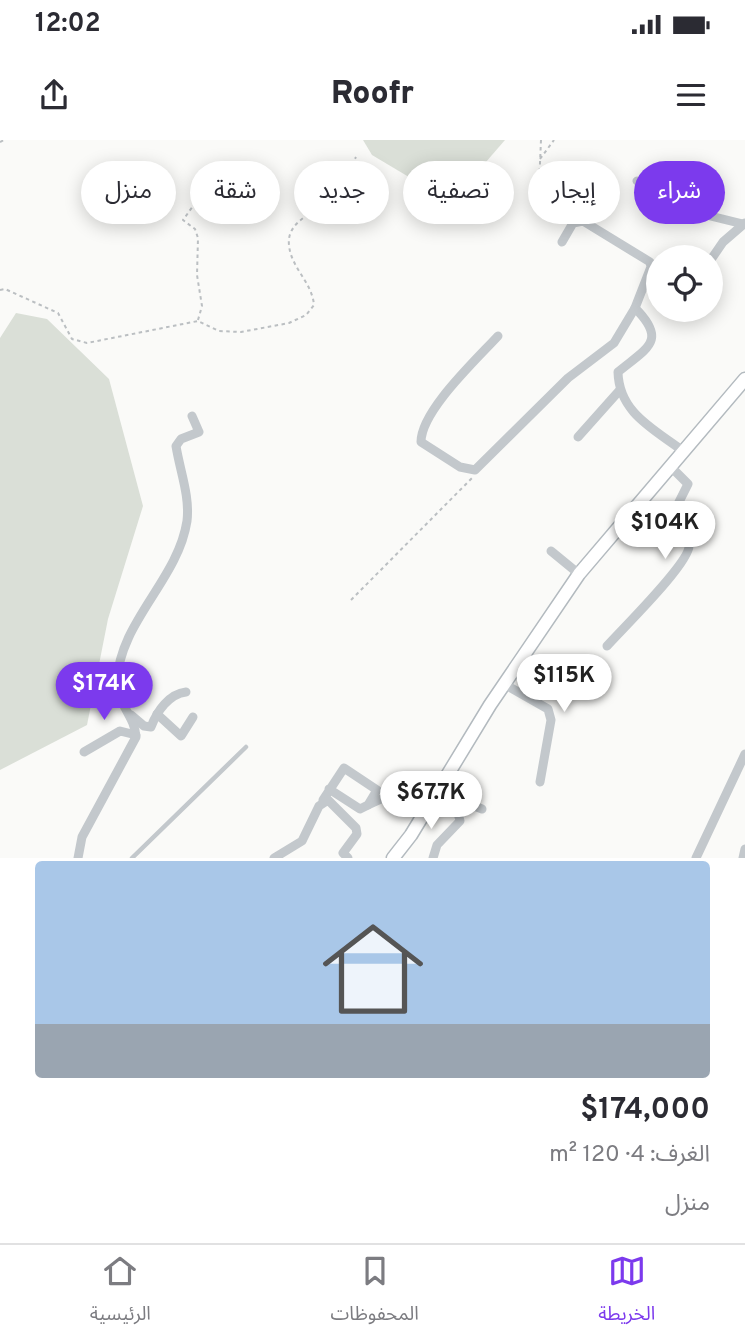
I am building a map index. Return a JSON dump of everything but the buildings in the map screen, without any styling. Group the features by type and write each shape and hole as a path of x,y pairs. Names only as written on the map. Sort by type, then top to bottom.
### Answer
{"main road":[{"path":"393,858 424,815 504,684 579,574 745,379"}],"street":[{"path":"725,219 744,223"},
{"path":"721,245 744,223"},
{"path":"562,242 572,224"},
{"path":"588,224 646,259"},
{"path":"498,336 445,395 421,432 421,442 460,467 475,470 568,378 614,343 635,308 646,281"},
{"path":"635,308 654,333 649,344 618,372 619,391 645,425 683,451"},
{"path":"578,437 619,391"},
{"path":"186,692 179,693 164,705 151,727 144,726 120,701 119,669 126,642 181,546 187,520 185,482 176,446 181,439 199,432 192,416"},
{"path":"607,646 678,569 689,550 688,541 671,518 688,484 671,467"},
{"path":"551,551 579,574"},
{"path":"504,684 548,709 551,720 540,782"},
{"path":"70,858 78,853 136,734 130,713"},
{"path":"157,714 181,736 192,717"},
{"path":"83,752 120,731 136,734"},
{"path":"696,858 745,754"},
{"path":"274,858 302,841 323,800 344,768 377,790 369,805"},
{"path":"330,789 360,808 392,794 424,815"},
{"path":"438,792 482,809"},
{"path":"433,858 437,845 460,821 457,809 438,792"},
{"path":"323,800 332,804 356,828 357,834 343,853 348,858"},
{"path":"743,858 745,849"}],"lane":[{"path":"132,858 246,747"}],"path":[{"path":"0,142 4,140"},
{"path":"540,159 541,140"},
{"path":"540,159 554,140"},
{"path":"0,290 5,289 58,313 72,339 86,343 198,321 219,331 241,332 289,323 306,315 314,305 313,294 293,262 288,243 293,229 304,217 333,196 356,157"},
{"path":"190,210 183,220 195,229 198,238 197,275 202,306 198,321"},
{"path":"351,600 471,481 475,470"}],"shaded area":[{"path":"363,140 505,140 487,161 403,161 403,173 389,165 389,161 382,161 372,155"},
{"path":"16,313 47,319 109,379 143,506 108,619 87,725 0,770 0,338"}]}
